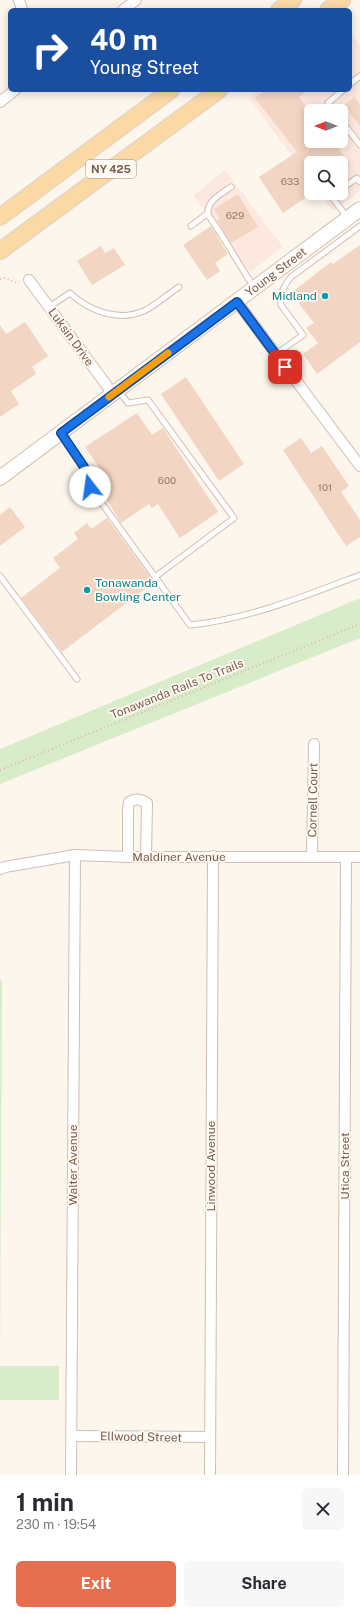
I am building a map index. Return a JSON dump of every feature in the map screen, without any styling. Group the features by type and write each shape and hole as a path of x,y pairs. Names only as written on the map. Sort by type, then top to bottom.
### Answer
{"main road":[{"path":"282,8 293,0"},
{"path":"331,8 342,0"},
{"name":"NY 425","path":"0,217 168,92"},
{"name":"NY 425","path":"1,248 216,92"}],"street":[{"path":"126,8 136,0"},
{"path":"0,102 13,92"},
{"name":"Young Street","path":"0,478 254,288 355,216"},
{"name":"Luksin Drive","path":"30,280 115,392"},
{"path":"237,302 360,466"},
{"name":"Cornell Court","path":"312,856 314,744"},
{"path":"128,857 128,810 130,802 134,799 147,803 146,857"},
{"name":"Maldiner Avenue","path":"0,869 75,855 128,857 360,857"},
{"name":"Walter Avenue","path":"71,1475 75,855"},
{"name":"Linwood Avenue","path":"210,1475 213,856"},
{"name":"Utica Street","path":"343,1475 346,857"},
{"name":"Ellwood Street","path":"72,1436 210,1437"}],"lane":[{"path":"352,82 360,76"},
{"path":"329,104 328,103 341,92"},
{"path":"348,129 360,145"},
{"path":"348,184 357,178 360,182"},
{"path":"191,226 208,213 211,202 231,187"},
{"path":"336,200 355,216"},
{"path":"208,213 254,288"},
{"path":"276,354 303,335 281,305 280,301 286,283 291,277 360,226"},
{"path":"50,307 70,293 80,302 100,311 121,315 132,314 144,311 179,287"},
{"path":"115,392 128,403 148,400 234,518 155,577"},
{"path":"61,433 84,467 90,487 190,625 212,623 284,604 360,575"},
{"path":"0,576 77,679"}],"path":[{"name":"Tonawanda Rails To Trails","path":"0,770 360,624"}],"shaded area":[{"path":"352,35 360,45 360,191 348,200 348,156 304,156 304,173 249,98 257,92 352,92"},
{"path":"225,170 283,247 250,272 193,196"},
{"path":"324,200 348,200 333,211"}],"green space":[{"path":"360,598 360,638 0,784 0,749"},
{"path":"2,979 0,1366 0,981"},
{"path":"0,1366 59,1366 59,1400 0,1400"}],"building":[{"path":"263,92 305,92 299,97 304,104 304,148 338,148 344,156 304,156 304,199 283,213 259,177 297,152 255,98"},
{"path":"354,97 360,105 360,126 348,110 348,104 345,104"},
{"path":"238,194 258,227 231,243 217,221 220,219 214,209"},
{"path":"211,226 228,254 215,263 220,271 207,280 183,245"},
{"path":"360,245 360,342 317,374 303,354 318,343 306,328 314,323 291,293 331,262 333,264"},
{"path":"101,246 105,253 114,248 125,265 92,285 77,261"},
{"path":"25,322 48,356 32,367 36,374 11,391 19,404 0,417 0,325 6,334"},
{"path":"186,377 244,464 219,481 161,394"},
{"path":"137,413 152,435 163,428 218,512 180,538 158,504 152,508 149,504 121,523 94,479 103,473 85,447"},
{"path":"301,438 311,453 322,446 349,486 341,492 360,520 360,537 346,546 283,450"},
{"path":"10,507 25,527 0,546 0,515"},
{"name":"Tonawanda Bowling Center","path":"107,518 154,582 62,652 21,598 60,568 53,558 78,539 74,533 87,523 91,529"}],"slow traffic":[{"path":"109,397 168,353"}],"place":[{"name":"Midland","path":"325,296"},
{"name":"Tonawanda Bowling Center","path":"87,590"}],"route":[{"path":"90,487 84,467 61,433 237,302 285,367"}]}
